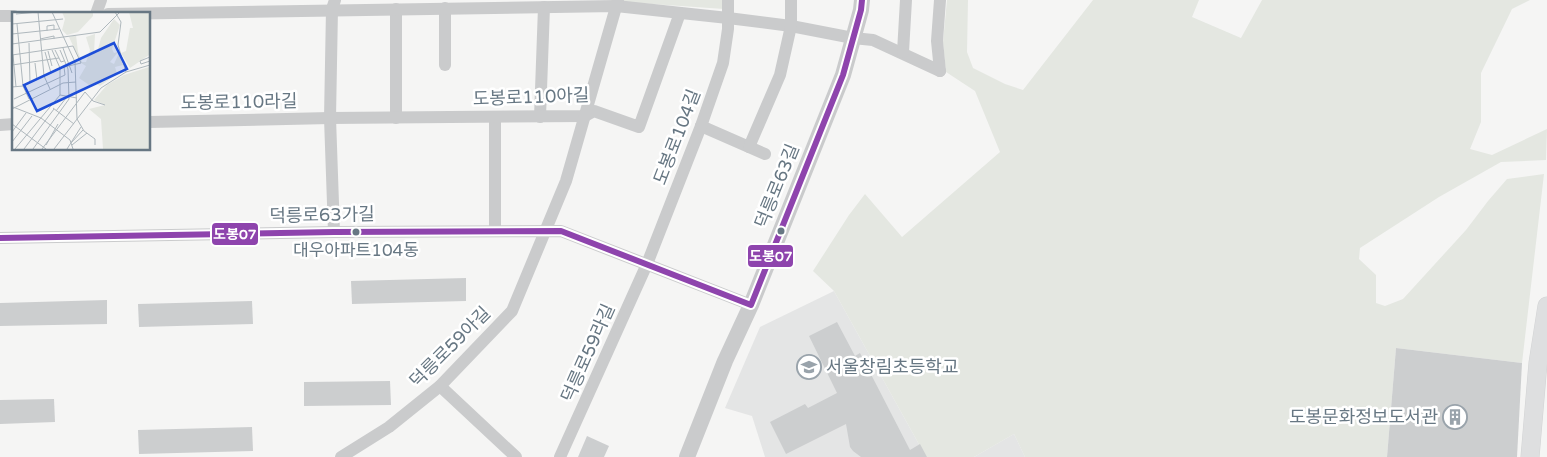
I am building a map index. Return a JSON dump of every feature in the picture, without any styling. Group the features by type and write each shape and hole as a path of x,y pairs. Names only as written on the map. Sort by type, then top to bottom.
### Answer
{"main road":[{"path":"1530,457 1538,363 1547,306"}],"street":[{"path":"97,12 101,0"},
{"name":"도봉로104길","path":"647,264 701,126 723,63 728,0"},
{"path":"749,147 780,75 791,26 791,0"},
{"name":"덕릉로63길","path":"687,457 725,361 751,305 843,75 862,0"},
{"path":"903,52 906,0"},
{"path":"136,12 218,6 334,5 396,9 445,8 462,4 544,7 565,3 617,3 680,13 791,26 873,40 903,52 940,71 937,41 940,0"},
{"path":"546,230 566,182 617,3"},
{"path":"334,5 330,118 334,232"},
{"path":"540,117 544,7"},
{"path":"445,8 445,65"},
{"path":"396,9 396,118"},
{"name":"도봉로110아길","path":"330,118 585,116 594,111 639,127 680,13"},
{"path":"495,117 495,231"},
{"name":"도봉로110라길","path":"150,122 330,118"},
{"name":"덕릉로63길","path":"701,126 765,154"},
{"name":"덕릉로59아길","path":"341,457 388,427 440,386 512,311 546,230"},
{"name":"덕릉로63가길","path":"0,238 334,232 561,231 751,305"},
{"name":"덕릉로59라길","path":"560,457 647,264"},
{"path":"440,386 512,456"}],"shaded area":[{"path":"623,0 724,0 724,9 623,2"},
{"path":"947,0 968,0 967,52 973,68 1005,84 1023,90 1093,0 1199,0 1192,17 1241,38 1262,0 1530,0 1512,9 1481,73 1481,122 1470,149 1492,155 1547,129 1546,160 1501,162 1439,197 1360,248 1359,259 1376,275 1376,303 1385,306 1403,299 1466,230 1507,179 1544,174 1522,363 1396,348 1387,457 1025,457 1014,434 974,457 926,457 834,291 813,271 849,215 865,194 902,237 1000,152 975,91 946,72 943,42"},
{"name":"서울창림초등학교","path":"834,291 926,457 765,457 752,416 725,408 760,327"},
{"path":"1014,434 1025,457 974,457"}],"building":[{"path":"466,278 466,301 352,304 351,281"},
{"path":"107,300 107,324 0,326 0,303"},
{"path":"252,301 253,324 139,327 138,304"},
{"path":"837,322 855,356 860,353 910,450 920,444 927,457 861,457 850,447 846,424 786,454 770,422 805,404 808,408 837,393 809,336"},
{"name":"도봉문화정보도서관","path":"1396,348 1522,363 1517,457 1387,457"},
{"path":"390,381 391,405 304,406 304,382"},
{"path":"54,399 55,422 0,424 0,400"},
{"path":"252,427 253,451 139,454 138,430"},
{"path":"587,436 609,446 604,457 578,457"}],"transit line":[{"name":"도봉07","path":"0,238 334,232 561,231 751,305 843,75 862,0"}],"place":[{"name":"대우아파트104동","path":"356,232"},
{"name":"서울창림초등학교","path":"809,367"},
{"name":"도봉문화정보도서관","path":"1455,417"}]}
